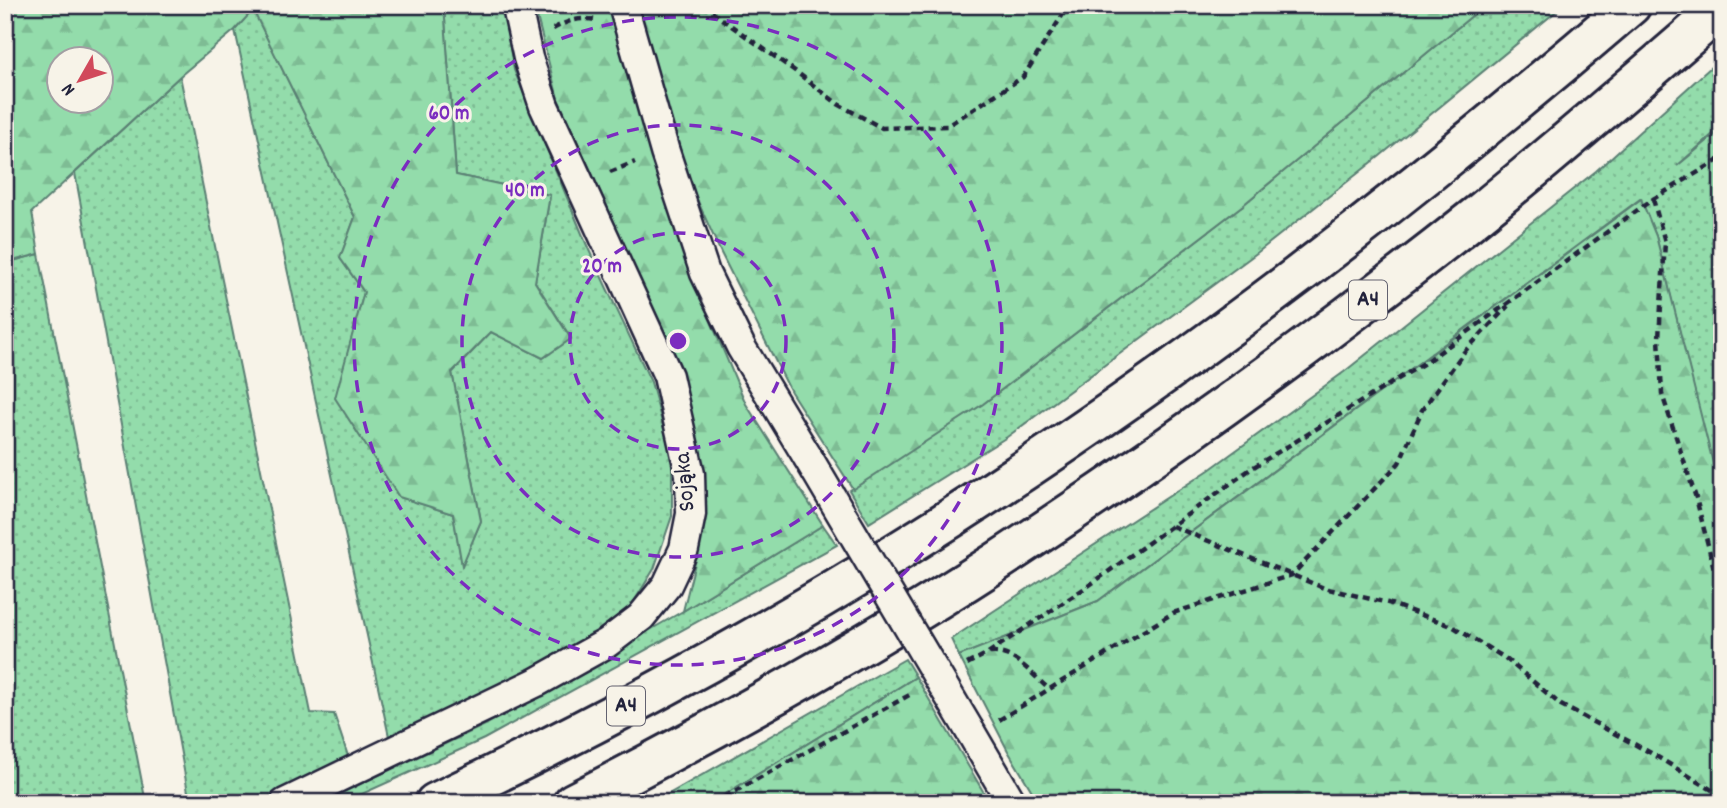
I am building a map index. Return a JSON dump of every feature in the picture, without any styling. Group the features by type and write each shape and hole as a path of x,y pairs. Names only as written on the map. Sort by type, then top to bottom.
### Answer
{"highway":[{"name":"A4","path":"435,803 581,730 812,603 893,555 1078,435 1174,368 1348,237 1541,83 1631,5"},
{"name":"A4","path":"573,803 853,651 1119,481 1373,296 1471,220 1722,8"}],"street":[{"name":"Sojąka","path":"285,803 537,682 607,643 641,617 667,585 684,549 691,514 690,474 668,376 544,106 528,58 518,12 520,5"},
{"path":"626,18 665,152 705,273 741,347 980,728 1012,803"}],"path":[{"path":"702,5 838,104 882,128 947,126 1002,91 1023,77 1069,5"},
{"path":"528,58 543,34 565,22 584,18 626,18"},
{"path":"581,186 623,165 665,152"},
{"path":"964,666 988,653 1252,468 1426,362 1653,199 1722,158"},
{"path":"1653,199 1665,242 1659,338 1662,394 1696,498 1722,600"},
{"path":"980,728 1049,690 1173,613 1292,575 1399,463 1422,410 1464,352 1516,297"},
{"path":"1172,526 1324,588 1388,603 1452,626 1504,658 1562,705 1651,753 1722,796"},
{"path":"988,653 1010,655 1049,690"},
{"path":"714,803 918,690"}],"green space":[{"path":"5,5 444,5 456,175 550,195 535,282 571,339 543,358 491,332 452,372 481,521 462,566 453,514 399,497 335,398 364,292 340,258 355,217 253,10 235,30 180,76 32,212 39,254 5,263"},
{"path":"444,5 502,5 514,70 588,248 651,382 672,459 672,516 654,569 630,608 593,642 390,741 235,30 253,9 355,217 340,258 364,292 336,398 399,497 453,514 462,564 481,521 452,373 491,332 543,358 571,338 535,282 550,195 456,175"},
{"path":"534,5 611,5 701,298 746,404 823,525 683,611 699,547 702,474 691,409 672,350 558,99"},
{"path":"628,5 1485,5 1243,205 983,404 853,489 791,392 721,253 695,195"},
{"path":"1485,5 1564,5 1258,252 1007,437 869,523 849,490 983,404 1243,205"},
{"path":"1722,57 1722,126 1677,166 1722,129 1722,458 1712,463 1656,236 1640,199 1098,601 959,656 951,639 1209,470 1344,372 1596,171"},
{"path":"180,76 311,713 334,714 349,759 257,803 190,803 75,173"},
{"path":"1641,199 1656,236 1722,499 1722,803 1039,803 1008,751 959,656 1098,601"},
{"path":"39,254 146,803 5,803 5,263"},
{"path":"823,525 837,545 484,739 342,803 320,803 485,725 683,611"},
{"path":"905,659 916,677 711,803 653,803"},
{"path":"916,677 990,803 711,803"}]}
